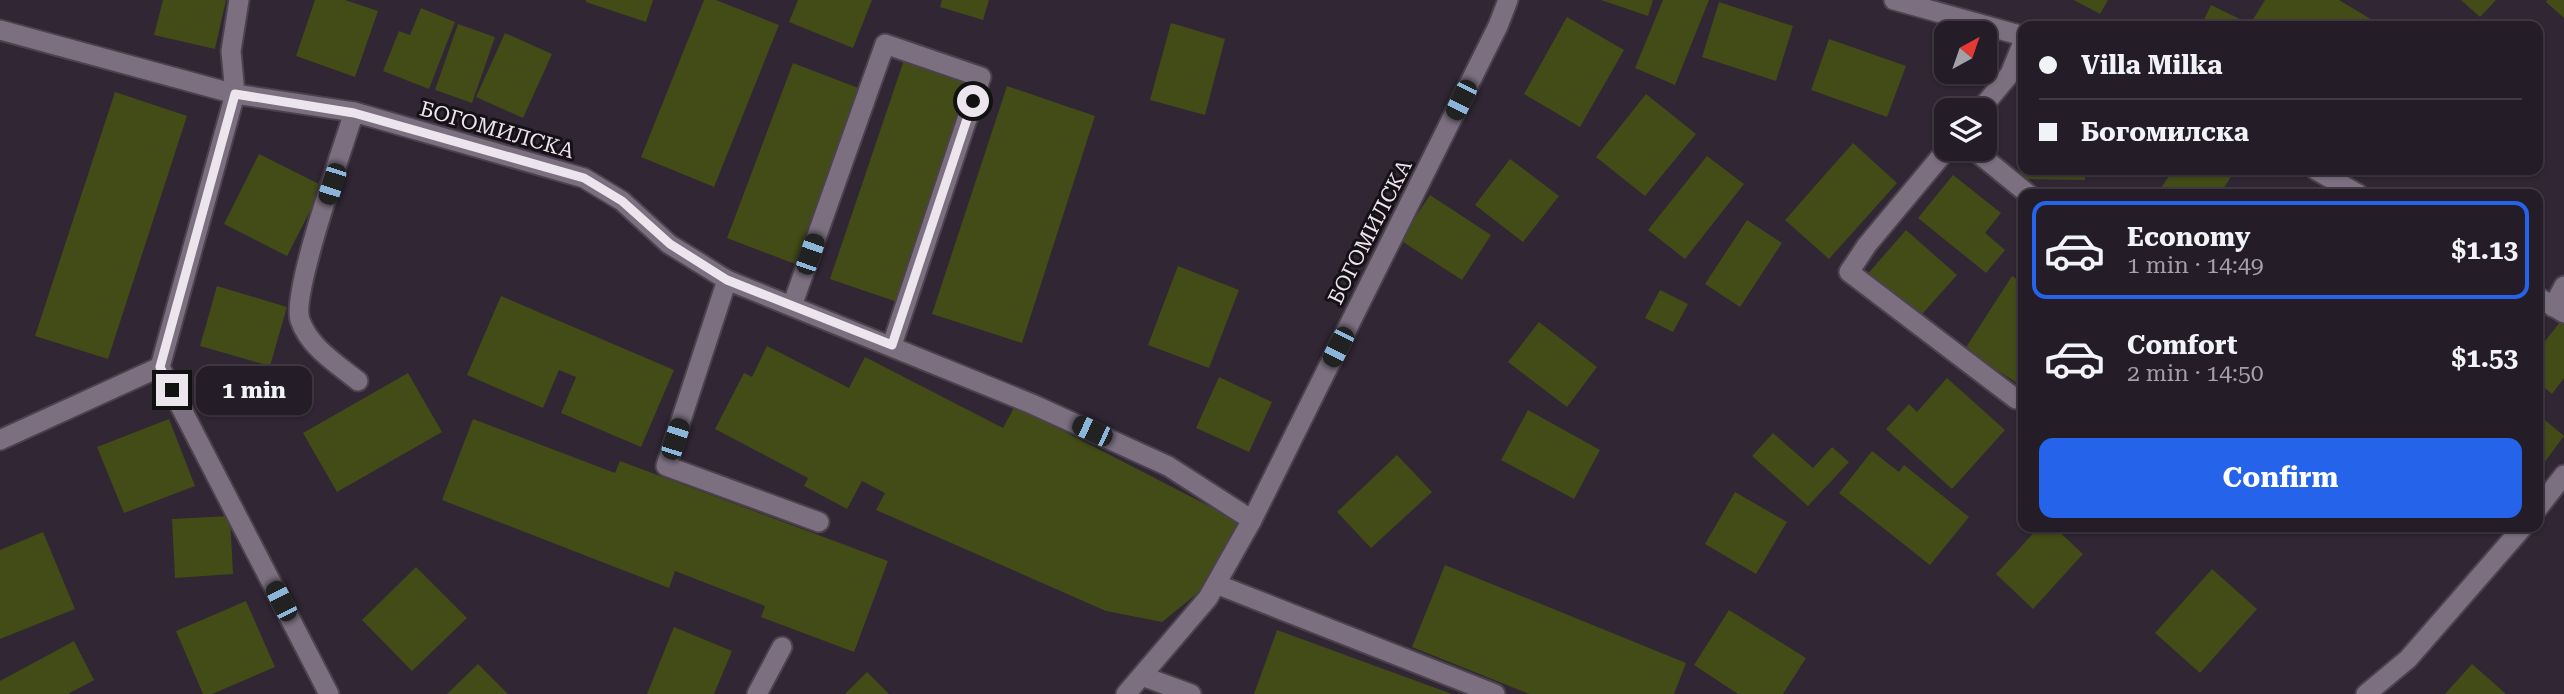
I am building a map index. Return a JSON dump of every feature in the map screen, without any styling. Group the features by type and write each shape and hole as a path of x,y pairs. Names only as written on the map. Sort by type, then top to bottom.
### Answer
{"street":[{"path":"239,0 231,51 235,94 160,367 329,694"},
{"name":"БОГОМИЛСКА","path":"1126,694 1208,598 1252,520 1498,26 1507,0"},
{"path":"1894,0 2018,35"},
{"name":"БОГОМИЛСКА","path":"0,30 235,94 354,113 584,178 622,201 670,244 727,280 1032,404 1168,466 1252,520"},
{"path":"792,306 885,44 981,77 892,345"},
{"path":"1990,98 2010,74 2018,54"},
{"path":"354,113 302,279 299,318 317,348 358,381"},
{"path":"1937,161 1867,245 1849,272 2016,399"},
{"path":"1988,161 2022,189"},
{"path":"2325,175 2349,189"},
{"path":"727,280 666,466 819,522"},
{"path":"2552,306 2564,286"},
{"path":"0,440 160,367"},
{"path":"2543,502 2564,475"},
{"path":"2366,694 2408,659 2519,532"},
{"path":"1216,584 1494,694"},
{"path":"757,694 782,647"},
{"path":"1142,676 1191,694"}],"building":[{"path":"163,0 226,0 215,49 154,35"},
{"path":"315,0 345,0 378,11 355,77 296,56"},
{"path":"586,0 653,0 646,22"},
{"path":"704,0 716,0 779,25 714,187 641,157"},
{"path":"798,0 872,0 853,48 789,22"},
{"path":"942,0 989,0 983,20 940,7"},
{"path":"1601,0 1653,0 1648,16"},
{"path":"1663,0 1709,0 1675,85 1635,68"},
{"path":"2074,0 2108,0 2100,14"},
{"path":"2265,0 2339,0 2374,21 2252,21"},
{"path":"2461,0 2496,0 2480,17"},
{"path":"2564,0 2564,18 2546,2"},
{"path":"1719,2 1793,26 1776,81 1702,57"},
{"path":"2211,5 2244,21 2203,21"},
{"path":"421,8 455,22 429,89 383,71 399,31 410,35"},
{"path":"1567,17 1624,50 1580,127 1524,94"},
{"path":"1171,23 1225,39 1205,115 1150,100"},
{"path":"458,24 495,37 472,103 435,90"},
{"path":"505,33 552,54 523,118 476,97"},
{"path":"1829,39 1906,66 1887,117 1811,90"},
{"path":"905,57 978,83 903,304 830,279"},
{"path":"793,63 861,89 795,264 727,238"},
{"path":"1007,86 1095,116 1022,343 932,314"},
{"path":"115,92 187,116 108,359 35,336"},
{"path":"1646,94 1696,134 1645,196 1596,157"},
{"path":"1853,143 1897,183 1829,259 1785,220"},
{"path":"259,154 323,186 287,256 224,224"},
{"path":"1707,156 1744,184 1685,259 1648,230"},
{"path":"1510,159 1559,196 1523,242 1475,205"},
{"path":"1953,175 2001,213 1985,233 2005,250 1986,273 1918,218"},
{"path":"2020,175 2085,175 2085,180 2020,179"},
{"path":"2170,175 2232,175 2223,189 2160,189"},
{"path":"1430,195 1491,235 1462,280 1400,240"},
{"path":"1747,220 1782,243 1740,307 1705,284"},
{"path":"1906,230 1957,275 1915,322 1865,277"},
{"path":"1178,266 1239,290 1209,368 1148,345"},
{"path":"2012,276 2018,280 2018,384 1965,349"},
{"path":"217,286 287,307 270,366 200,346"},
{"path":"1660,290 1688,304 1673,332 1645,318"},
{"path":"501,296 674,370 641,447 561,413 576,377 559,370 543,408 467,375"},
{"path":"1539,322 1597,367 1567,407 1508,362"},
{"path":"2560,322 2564,325 2564,378 2552,394 2543,386 2543,344"},
{"path":"767,346 849,388 865,357 1003,428 1015,406 1238,521 1204,588 1162,622 1106,611 876,510 885,493 862,481 847,509 804,486 808,478 715,429 744,373 752,377"},
{"path":"408,373 442,432 337,492 303,433"},
{"path":"1219,377 1272,402 1249,452 1196,428"},
{"path":"1947,378 2005,430 1952,489 1886,429 1909,404 1917,412"},
{"path":"1528,410 1600,450 1574,499 1501,460"},
{"path":"2543,418 2564,436 2543,464"},
{"path":"169,419 195,486 124,513 97,447"},
{"path":"473,419 615,473 620,461 888,561 854,652 761,617 765,606 675,571 669,588 442,500"},
{"path":"1773,433 1813,468 1832,447 1849,462 1808,506 1752,456"},
{"path":"1872,451 1899,472 1904,465 1969,517 1930,565 1839,493"},
{"path":"1397,455 1432,492 1371,548 1337,512"},
{"path":"1735,492 1787,522 1756,574 1705,544"},
{"path":"230,516 233,574 175,578 172,519"},
{"path":"43,532 75,609 0,639 0,550"},
{"path":"2034,532 2059,532 2083,554 2033,609 1996,574"},
{"path":"1445,565 1686,663 1674,694 1529,694 1412,647"},
{"path":"416,567 467,618 412,671 362,620"},
{"path":"2212,569 2257,609 2200,673 2155,633"},
{"path":"246,601 275,667 212,694 203,694 176,631"},
{"path":"1729,610 1806,658 1783,694 1738,694 1694,665"},
{"path":"674,627 732,651 714,694 647,694"},
{"path":"1277,630 1452,694 1254,694"},
{"path":"74,641 94,680 68,694 0,694 0,681"},
{"path":"478,664 508,694 447,694"},
{"path":"2472,664 2506,694 2445,694"},
{"path":"867,672 889,694 845,694"}],"route":[{"path":"172,390 160,367 235,94 354,113 584,178 622,201 670,244 727,280 892,345 973,101"}]}
